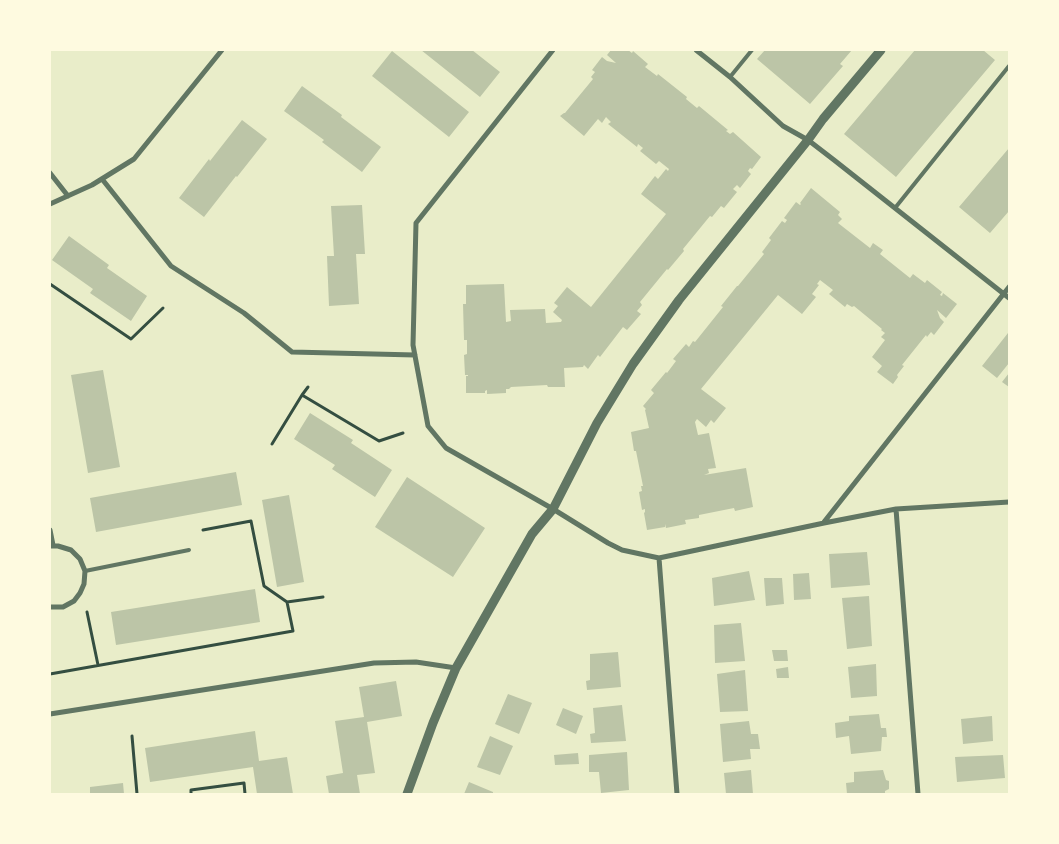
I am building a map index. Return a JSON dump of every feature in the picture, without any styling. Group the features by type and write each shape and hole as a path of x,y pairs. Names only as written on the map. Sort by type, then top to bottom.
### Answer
{"street":[{"path":"50,204 92,185 134,158 222,50"},
{"path":"553,50 416,223 412,345 428,426 446,448 553,509 608,543 622,550 659,558 824,522 896,509 1009,502"},
{"path":"696,50 730,77 783,126 808,140 1009,298"},
{"path":"407,794 433,723 456,668 532,534 553,509 597,423 633,364 679,300 823,119 881,50"},
{"path":"50,173 68,196"},
{"path":"102,179 171,266 244,313 292,352 414,355"},
{"path":"824,522 1009,287"},
{"path":"896,509 918,794"},
{"path":"50,530 52,546 71,550 80,559 85,571 84,584 74,601 62,607 50,607"},
{"path":"659,558 677,794"},
{"path":"50,714 374,663 416,662 456,668"}],"lane":[{"path":"730,77 752,50"},
{"path":"895,208 1009,66"},
{"path":"85,571 189,550"}],"path":[{"path":"50,284 131,339 163,308"},
{"path":"272,444 308,387"},
{"path":"302,395 379,441 403,433"},
{"path":"204,530 251,521 264,586 287,602 324,597"},
{"path":"50,674 292,631 287,602"},
{"path":"87,612 98,665"},
{"path":"132,736 137,794"},
{"path":"191,794 191,790 244,783 245,794"}],"building":[{"path":"421,50 472,50 500,72 480,97"},
{"path":"611,50 628,50 632,53 633,51 648,64 645,67 657,76 658,74 687,97 686,99 697,108 699,106 728,130 726,131 730,134 733,132 761,157 752,169 750,168 748,171 751,174 740,188 737,185 733,189 737,192 724,208 721,206 712,217 710,216 683,249 684,251 640,302 642,305 637,311 641,314 627,330 623,327 600,357 598,355 588,369 584,365 583,367 564,368 565,387 548,387 547,385 511,387 506,389 506,393 487,394 487,390 485,393 466,393 466,376 468,375 465,375 464,355 467,354 467,340 464,340 463,304 466,304 466,285 504,284 506,322 511,321 510,310 545,309 546,323 561,322 562,320 553,312 558,306 554,303 567,287 591,307 666,214 641,194 655,176 658,179 666,169 668,171 669,169 659,161 656,164 640,151 643,148 638,144 637,147 608,124 611,122 606,117 602,123 598,119 584,136 560,116 565,113 593,79 591,77 595,72 592,70 602,57 607,61 616,63 607,55"},
{"path":"765,50 852,50 840,64 843,66 810,104 757,59"},
{"path":"915,50 983,50 995,60 896,177 844,134"},
{"path":"392,51 469,112 449,137 372,76"},
{"path":"302,86 381,147 362,172 322,142 324,140 284,111"},
{"path":"242,120 267,139 204,217 179,198"},
{"path":"1009,148 1009,211 990,233 959,207"},
{"path":"811,188 840,212 838,215 842,219 838,223 870,248 873,243 883,250 880,254 910,278 913,274 925,283 927,280 942,292 940,295 942,296 943,293 957,304 946,318 937,310 944,322 934,335 931,332 927,337 926,335 902,365 904,366 893,384 877,372 882,366 872,357 885,340 881,337 885,333 854,306 852,307 847,304 845,307 829,294 833,290 820,280 817,284 819,285 812,294 816,297 802,314 778,295 701,389 726,408 714,423 711,420 706,427 697,419 695,422 698,435 709,433 716,468 708,469 709,473 704,475 746,468 753,507 735,511 734,508 699,515 699,518 685,520 686,524 666,528 665,524 665,527 647,530 645,509 642,510 639,492 642,491 641,486 643,486 631,432 649,428 646,409 643,406 654,393 651,390 676,361 673,359 686,344 689,347 693,341 695,342 723,307 721,306 764,254 762,252 771,240 769,238 782,221 785,223 787,220 784,218 796,202 800,205"},
{"path":"362,205 365,254 356,254 359,304 329,306 327,256 334,256 331,206"},
{"path":"69,236 109,265 107,268 147,296 131,321 90,293 93,289 52,260"},
{"path":"1008,333 1009,363 997,378 982,366"},
{"path":"103,370 120,467 88,473 71,375"},
{"path":"1009,373 1009,387 1002,382"},
{"path":"310,413 353,440 351,443 392,470 375,497 332,469 335,465 294,439"},
{"path":"236,472 242,505 96,532 90,498"},
{"path":"407,477 485,528 453,577 375,527"},
{"path":"289,495 304,582 277,587 262,500"},
{"path":"867,552 870,585 831,588 829,554"},
{"path":"749,571 755,600 714,606 712,578"},
{"path":"809,573 811,599 794,600 793,574"},
{"path":"764,578 782,578 784,604 766,606"},
{"path":"255,589 260,622 116,645 111,612"},
{"path":"869,596 872,646 847,649 842,598"},
{"path":"741,623 745,661 715,663 714,625"},
{"path":"772,650 787,650 788,661 774,661"},
{"path":"618,652 621,687 587,690 586,681 590,680 590,654"},
{"path":"876,664 877,696 851,698 848,667"},
{"path":"788,667 789,678 777,678 776,669"},
{"path":"745,670 748,711 720,712 717,674"},
{"path":"396,681 402,716 367,722 375,773 357,775 360,794 329,794 326,776 343,773 335,721 364,717 359,687"},
{"path":"508,694 532,703 519,734 495,724"},
{"path":"622,705 626,741 591,743 590,734 595,733 593,708"},
{"path":"563,708 583,716 576,734 556,725"},
{"path":"879,714 881,728 886,728 887,737 882,737 881,751 851,754 849,736 836,738 835,723 849,721 849,716"},
{"path":"992,716 993,741 963,744 961,719"},
{"path":"749,721 751,734 758,734 760,749 750,749 751,759 723,762 720,724"},
{"path":"255,731 259,761 287,757 293,794 257,794 253,767 150,782 145,748"},
{"path":"490,736 513,746 500,775 477,767"},
{"path":"627,752 629,790 601,793 599,772 589,772 589,755"},
{"path":"578,753 579,764 555,765 554,755"},
{"path":"1003,755 1005,778 957,782 955,757"},
{"path":"751,770 753,794 726,794 724,773"},
{"path":"883,770 886,780 889,781 889,789 885,791 885,794 847,794 846,783 854,782 854,772"},
{"path":"469,782 493,792 493,794 464,794"},
{"path":"123,783 124,794 90,794 90,787"}]}
